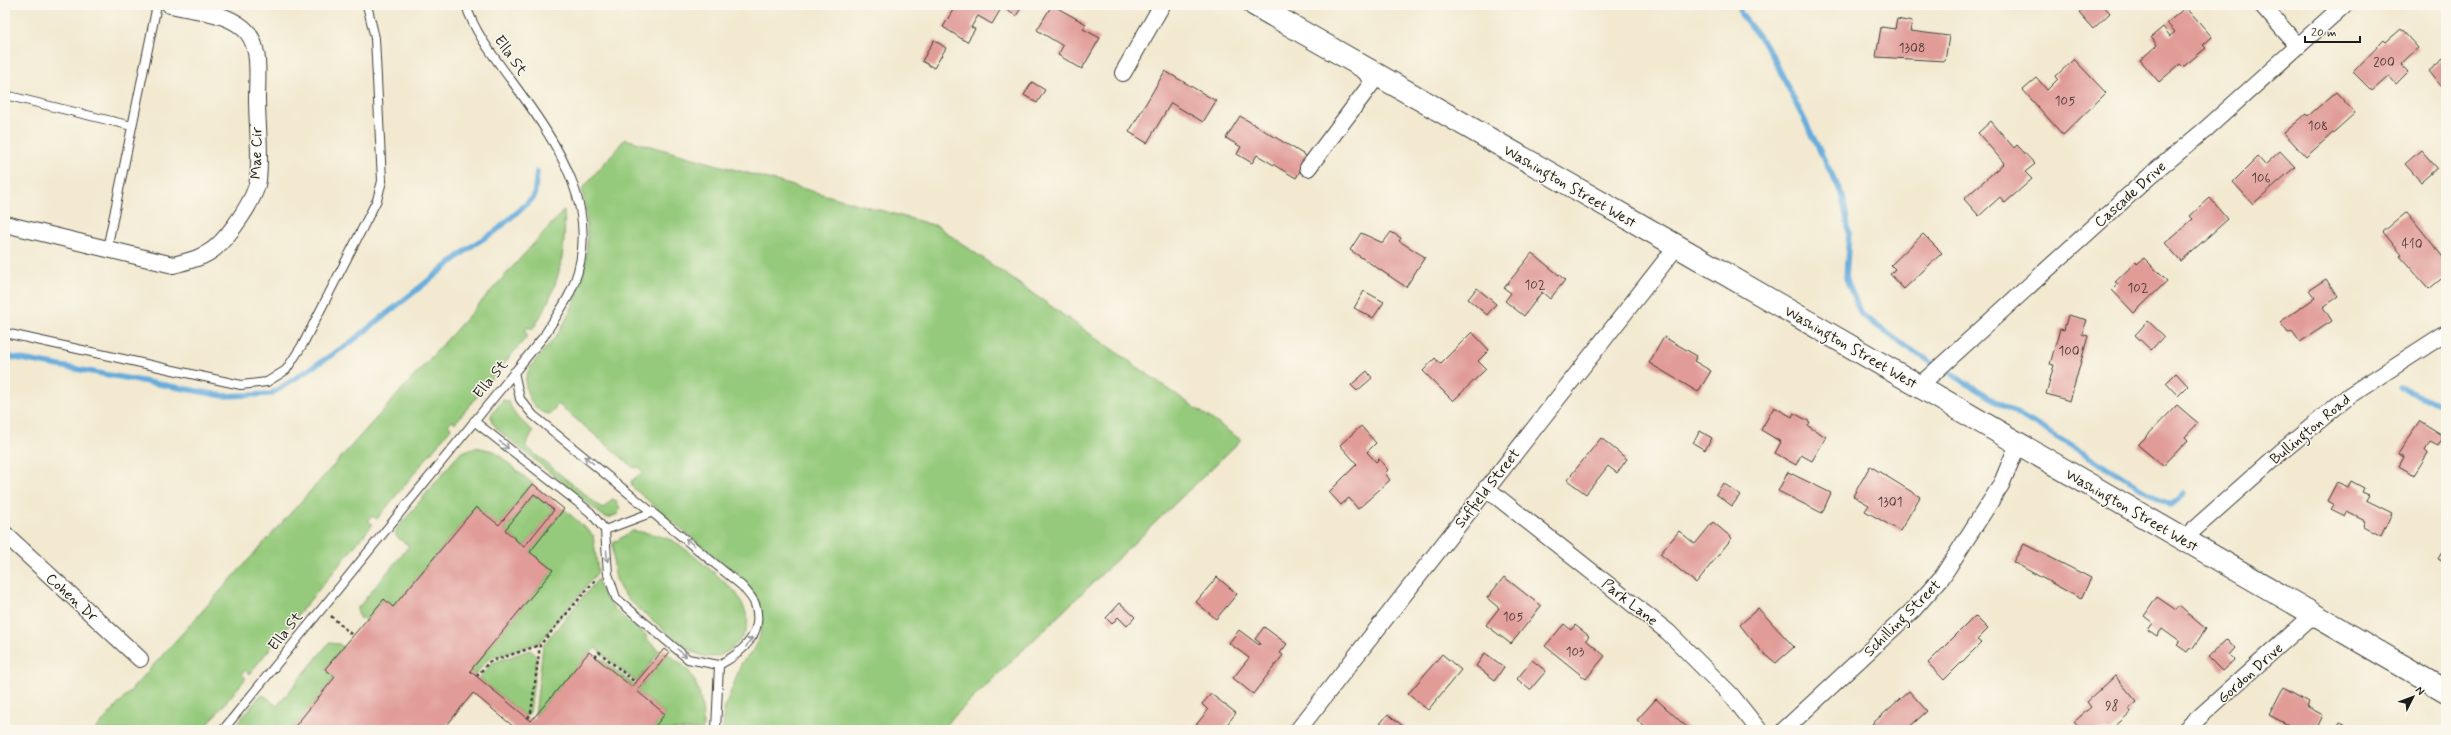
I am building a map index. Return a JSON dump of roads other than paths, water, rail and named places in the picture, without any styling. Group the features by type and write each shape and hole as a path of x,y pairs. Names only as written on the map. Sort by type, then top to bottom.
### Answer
{"street":[{"name":"Mae Cir","path":"5,224 173,265 195,260 214,249 231,231 249,202 258,181 257,56 249,35 242,27 225,17 170,5"},
{"path":"1123,73 1162,5"},
{"name":"Washington Street West","path":"1255,5 1677,246 2446,691"},
{"path":"2262,5 2298,46"},
{"name":"Cascade Drive","path":"1919,386 2151,174 2206,129 2344,5"},
{"path":"1308,168 1372,83 1363,67"},
{"name":"Suffield Street","path":"1298,730 1677,246"},
{"name":"Bullington Road","path":"2183,539 2282,452 2350,395 2446,333"},
{"name":"Schilling Street","path":"1784,730 1912,610 1942,577 2000,485 2018,444"},
{"name":"Park Lane","path":"1486,488 1668,632 1730,695 1759,730"},
{"name":"Cohen Dr","path":"5,534 140,659"},
{"name":"Gordon Drive","path":"2185,730 2313,615"}],"lane":[{"path":"107,249 157,5"},
{"path":"5,333 241,385 267,382 286,370 303,344 377,200 382,181 375,38 367,5"},
{"name":"Ella St","path":"223,730 544,336 569,294 581,251 581,205 565,162 543,123 489,50 466,5"},
{"path":"5,95 132,126"},
{"path":"474,421 573,497 605,530 608,574 616,598 688,659 719,665 748,645 757,625 755,603 742,586 533,415 520,399 514,372"},
{"path":"605,530 653,512"},
{"path":"716,730 719,665"}],"waterway":[{"path":"1739,5 1741,14 1770,51 1843,197 1849,233 1846,278 1861,314 1906,347 2170,505 2184,494"},
{"path":"5,356 224,396 271,394 350,343 473,245 496,231 534,197 537,172"},
{"path":"2401,388 2446,407"}]}
